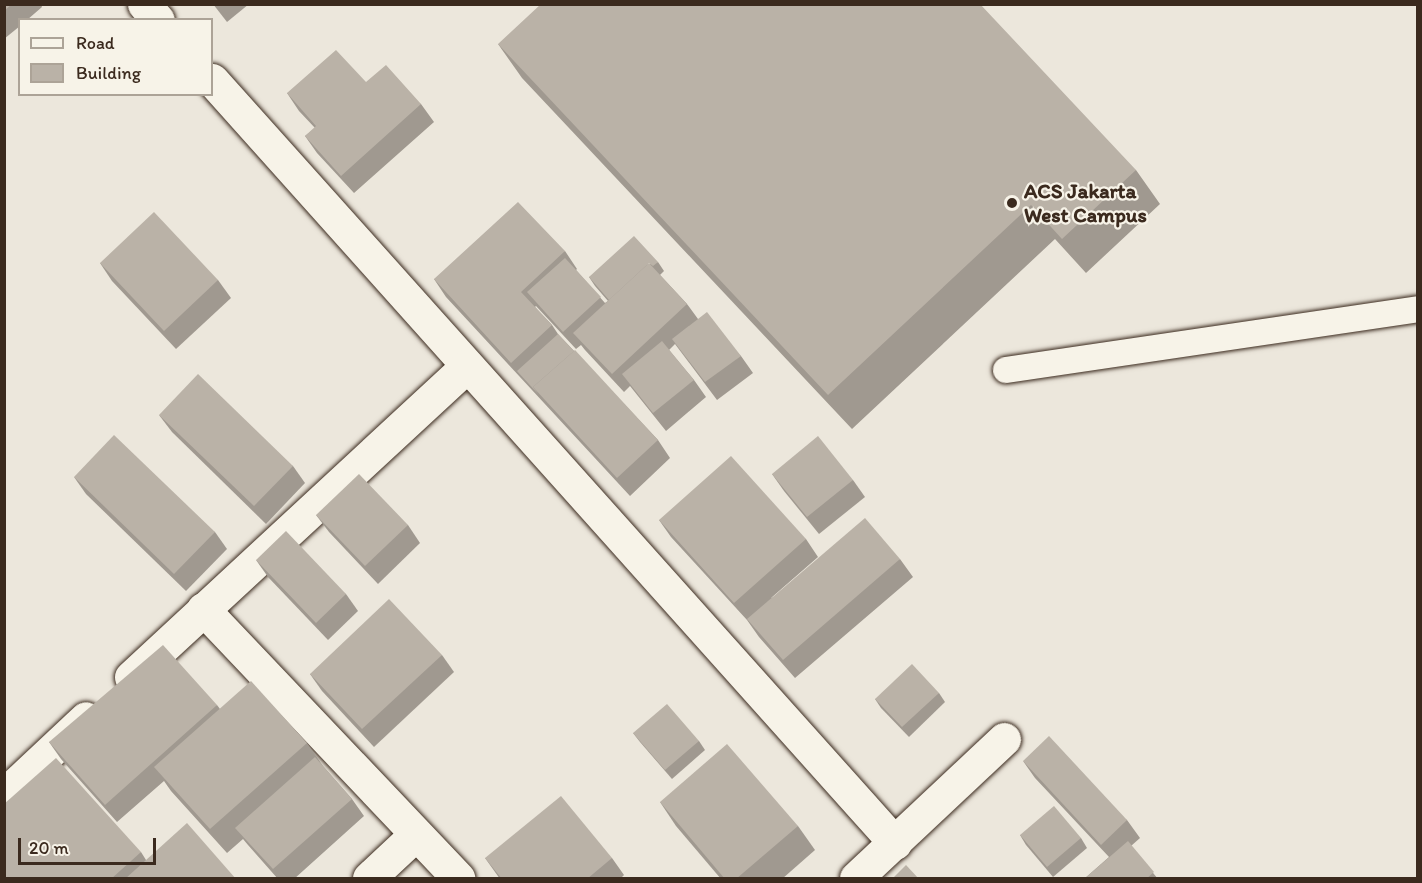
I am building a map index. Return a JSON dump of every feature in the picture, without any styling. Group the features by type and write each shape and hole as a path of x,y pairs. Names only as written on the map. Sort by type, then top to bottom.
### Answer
{"street":[{"path":"144,4 156,18"},
{"path":"213,81 895,843"},
{"path":"4,795 467,366"},
{"path":"203,609 458,879"},
{"path":"856,879 1004,739"},
{"path":"369,879 416,834"}],"lane":[{"path":"1006,370 1418,309"}],"building":[{"path":"4,4 12,4 4,11"},
{"path":"541,4 980,4 1136,170 1062,239 1031,205 828,395 498,44"},
{"path":"336,50 366,82 386,65 421,104 341,176 305,136 316,126 287,93"},
{"path":"518,202 565,251 521,292 552,325 511,363 434,279"},
{"path":"154,212 218,280 164,331 100,263"},
{"path":"634,236 658,262 653,266 649,263 609,300 589,277"},
{"path":"565,258 601,297 563,332 527,292"},
{"path":"649,263 687,304 612,374 573,333"},
{"path":"707,312 741,356 705,382 672,339"},
{"path":"558,334 574,351 533,387 539,395 517,371"},
{"path":"662,341 694,380 653,413 622,374"},
{"path":"575,350 658,440 617,478 533,387"},
{"path":"198,374 293,466 254,506 159,415"},
{"path":"114,435 215,532 174,574 74,477"},
{"path":"818,436 853,480 807,517 772,474"},
{"path":"731,456 806,539 734,603 659,520"},
{"path":"359,474 408,525 365,566 316,515"},
{"path":"865,518 900,559 783,660 747,619"},
{"path":"286,531 346,594 316,623 256,560"},
{"path":"389,599 442,655 362,729 310,674"},
{"path":"163,645 217,705 105,805 49,742"},
{"path":"912,664 939,693 902,727 875,699"},
{"path":"251,681 307,743 210,829 154,767"},
{"path":"667,704 699,741 665,770 633,733"},
{"path":"1049,736 1127,820 1101,845 1023,761"},
{"path":"727,744 798,826 736,879 725,879 660,802"},
{"path":"315,757 352,799 273,869 235,828"},
{"path":"56,758 141,852 111,879 4,879 4,804"},
{"path":"561,796 612,858 587,879 502,879 485,858"},
{"path":"1054,806 1081,838 1047,867 1020,835"},
{"path":"187,823 236,879 125,879"},
{"path":"1128,841 1154,872 1146,879 1084,879"},
{"path":"906,865 919,879 892,879"}],"place":[{"name":"ACS Jakarta West Campus","path":"1012,203"}]}
